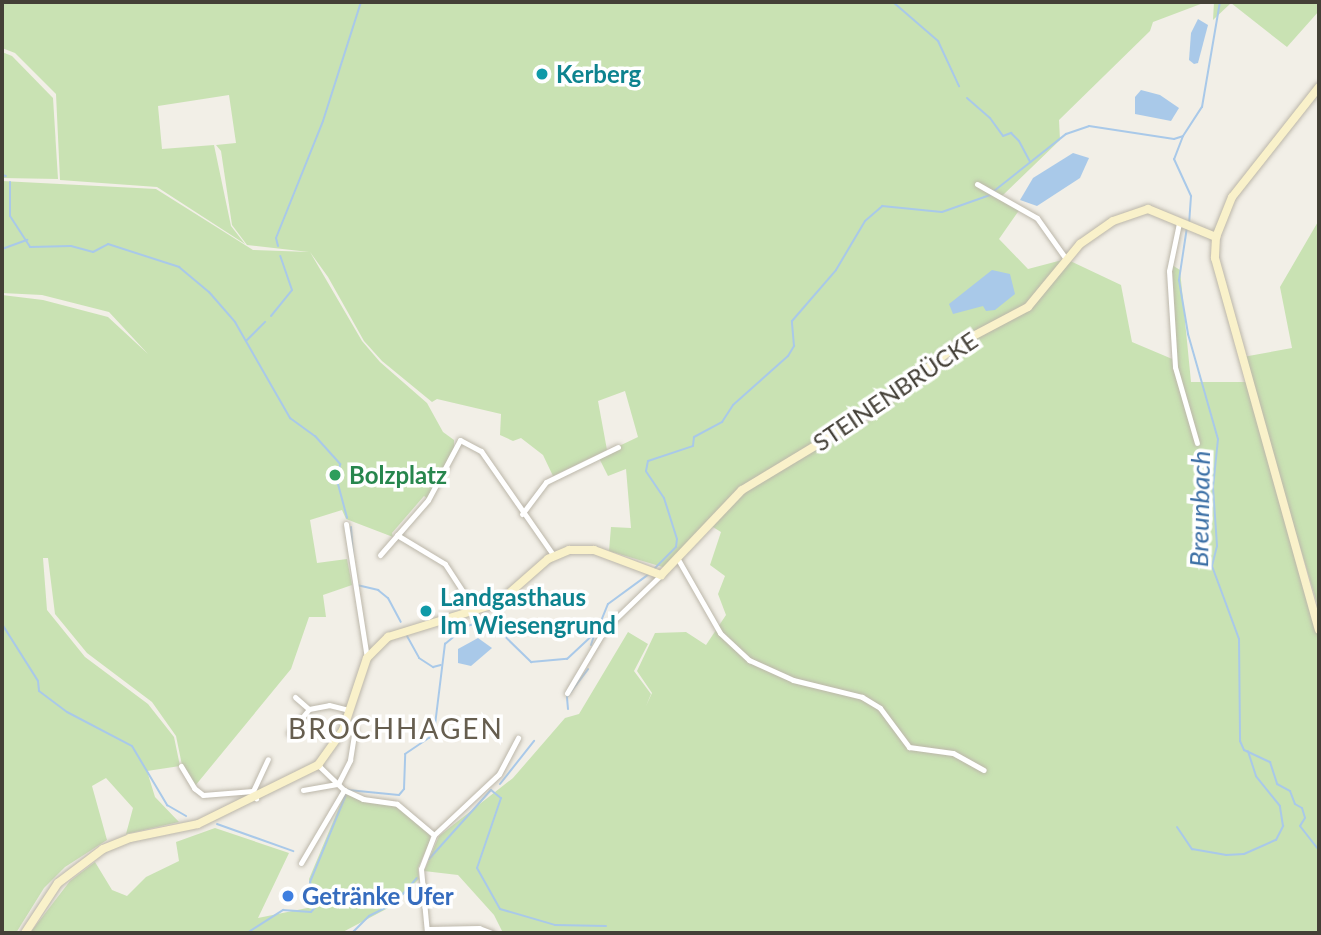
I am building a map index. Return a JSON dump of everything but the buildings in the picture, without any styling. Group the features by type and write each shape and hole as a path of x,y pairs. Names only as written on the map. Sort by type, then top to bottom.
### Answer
{"main road":[{"path":"1319,87 1232,197 1216,237 1218,280 1319,630"},
{"name":"STEINENBRÜCKE","path":"659,575 679,561 716,515 742,491 896,395 960,343 1028,307 1066,259 1097,231 1130,213 1154,210 1185,226 1216,237"},
{"path":"25,933 58,883 103,849 130,838 182,830 318,765 338,743 367,658 388,637 475,610 511,594 554,556 584,549 659,575"}],"street":[{"path":"977,184 1037,218 1066,259"},
{"path":"1185,226 1169,271 1175,367 1197,443"},
{"path":"380,555 428,500 460,440 481,451 522,514 554,556"},
{"path":"522,514 545,482 618,447"},
{"path":"346,524 367,658"},
{"path":"397,535 445,564 475,610"},
{"path":"679,561 720,633 749,660 793,680 862,696 880,708 909,747 953,753 984,771"},
{"path":"567,693 605,629 659,575"},
{"path":"295,697 309,709"},
{"path":"289,733 309,709 329,705 349,710"},
{"path":"338,785 350,760 355,727"},
{"path":"492,933 479,928 428,931 421,869 435,835 499,774 518,738"},
{"path":"181,766 194,788 203,795 254,794 268,759"},
{"path":"318,765 344,790 397,804 435,835"},
{"path":"303,790 338,785"},
{"path":"301,863 344,790"}],"green space":[{"path":"2,2 1206,2 1153,22 1150,31 1059,120 1060,140 1002,196 1020,209 999,239 1028,269 1066,259 1121,285 1132,342 1177,361 1172,265 1180,270 1191,382 1247,382 1319,640 1319,933 503,933 494,915 458,875 424,871 439,836 513,778 565,718 579,714 628,632 648,644 634,671 651,694 646,706 652,693 637,671 655,633 686,632 706,645 726,615 718,594 725,576 710,565 721,532 708,524 666,568 609,551 611,527 631,528 626,469 608,476 598,456 638,437 625,391 598,401 607,450 553,476 543,455 521,438 513,441 500,435 501,414 437,399 432,402 382,361 364,341 328,277 310,252 362,341 380,362 427,403 443,432 454,440 454,448 427,498 424,496 392,533 393,537 346,519 342,510 310,520 317,563 347,559 352,585 323,595 326,617 309,617 291,669 195,786 182,765 176,736 152,702 87,653 55,614 48,558 43,558 47,610 85,657 148,704 174,737 180,766 147,771 155,797 179,822 126,834 133,808 106,778 92,786 107,840 65,867 44,888 16,933 2,933 2,295 43,300 108,317 148,354 109,312 42,295 2,293 2,181 156,189 253,250 309,252 247,245 232,225 221,151 216,145 236,143 229,95 158,106 162,149 214,145 231,226 245,244 157,187 60,180 56,94 15,53 2,48","holes":["960,343 965,348 866,423 757,482 868,414"]},
{"path":"1214,2 1319,2 1319,11 1287,47 1231,3 1213,20"},
{"path":"2,52 12,56 53,98 58,179 2,178"},
{"path":"1319,220 1319,610 1243,357 1292,348 1280,287"},
{"path":"345,793 397,804 430,835 430,841 418,868 419,879 392,906 341,933 30,933 70,881 95,862 112,890 127,896 146,877 179,861 176,842 215,828 289,853 258,918 312,907 309,879"}],"water":[{"path":"1198,19 1208,25 1198,63 1194,64 1189,60 1191,33"},
{"path":"1141,90 1160,95 1179,108 1171,121 1135,114 1135,97"},
{"path":"1073,153 1089,158 1080,178 1037,206 1020,200 1033,178"},
{"path":"992,270 1010,274 1015,294 995,310 986,311 983,306 953,314 949,304"},
{"path":"478,638 492,648 471,666 458,663 458,649"}],"waterway":[{"path":"278,246 276,238 323,121 361,2"},
{"path":"893,2 938,41 959,86"},
{"path":"994,191 1066,134 1089,126 1174,139 1183,136 1202,107 1220,2"},
{"path":"967,98 990,118 1003,136 1011,133 1019,141 1030,162"},
{"name":"Breunbach","path":"1183,136 1174,159 1191,196 1189,222"},
{"path":"2,175 6,176"},
{"path":"10,182 10,216 30,247 71,246 93,252 108,244 179,267 209,292 235,322 290,418 315,436 340,464 338,484 347,518"},
{"path":"655,568 676,547 677,539 664,498 646,471 648,461 693,446 694,437 722,422 733,405 788,356 794,346 792,321 836,270 865,221 882,206 942,212 990,195"},
{"name":"Breunbach","path":"1187,227 1179,280 1188,334 1218,439 1213,487 1217,546 1212,566 1239,639 1240,741 1244,750 1270,762 1277,784 1290,791 1295,804 1302,808 1305,818 1300,826 1319,850"},
{"path":"2,249 27,240"},
{"path":"271,316 292,290 280,256"},
{"path":"246,341 265,322"},
{"path":"351,527 353,559"},
{"path":"247,933 283,910 311,912 318,904 310,882 348,790 399,795 404,789 405,754 429,738 435,725 445,644 465,627 487,619 531,662 567,659 597,631 608,604 649,574"},
{"path":"357,585 378,590 388,598 401,622"},
{"path":"2,624 38,681 39,691 67,712 132,746 167,805 186,816"},
{"path":"407,636 419,658 433,667 441,665"},
{"path":"591,645 594,636"},
{"path":"568,709 567,697 588,669"},
{"path":"500,784 534,741"},
{"path":"1177,827 1192,849 1226,855 1244,854 1276,840 1283,826 1280,806 1256,776 1248,751"},
{"path":"429,859 491,790 501,798 477,868 500,909 555,925 606,926"},
{"path":"217,824 293,851"},
{"path":"352,933 369,916 395,903 417,878"}],"place":[{"name":"Kerberg","path":"542,74"},
{"name":"Bolzplatz","path":"335,475"},
{"name":"Landgasthaus Im Wiesengrund","path":"426,611"},
{"name":"Getränke Ufer","path":"288,896"}],"district":[{"name":"BROCHHAGEN","path":"396,728"}]}
